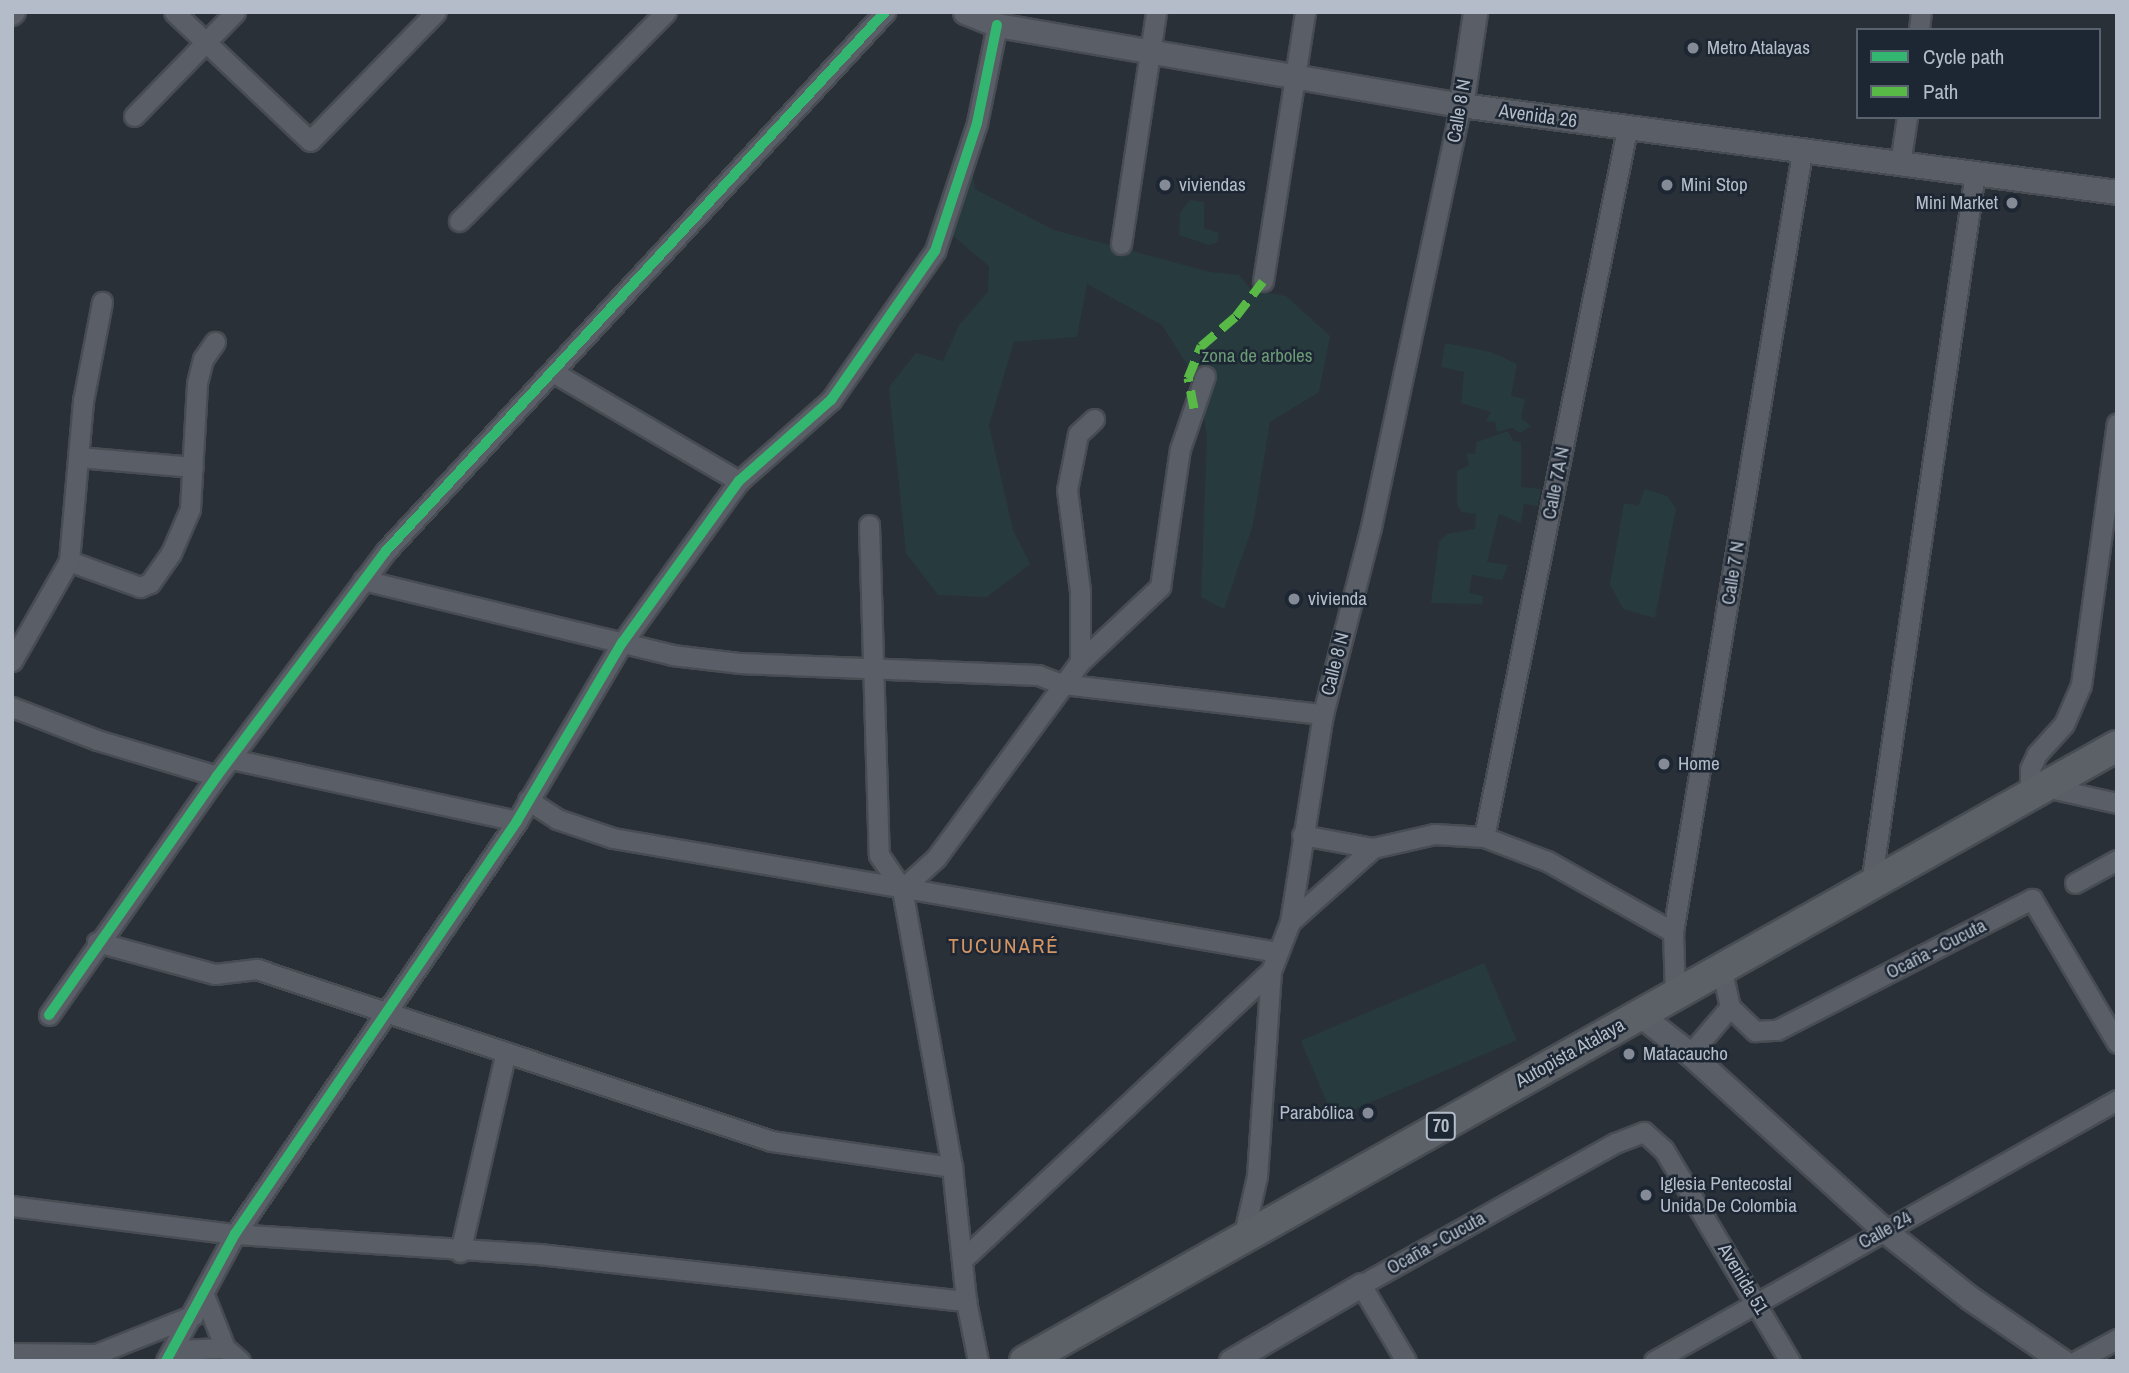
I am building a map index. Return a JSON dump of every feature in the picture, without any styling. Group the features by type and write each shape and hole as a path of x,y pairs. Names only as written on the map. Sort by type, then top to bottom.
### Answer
{"main road":[{"name":"Autopista Atalaya","path":"1025,1361 2117,746"}],"street":[{"path":"174,12 310,141 436,12"},
{"path":"134,116 234,12"},
{"path":"458,221 666,12"},
{"path":"49,1015 97,942 363,580 885,12"},
{"name":"Avenida 26","path":"965,12 997,25 1296,73 1461,105 1802,153 2117,192"},
{"path":"1121,244 1156,12"},
{"path":"1263,281 1305,12"},
{"name":"Calle 8 N","path":"1243,1238 1257,1176 1275,962 1290,922 1323,714 1371,527 1461,105 1475,12"},
{"path":"170,1355 194,1315 235,1234 517,821 622,643 739,481 831,400 935,251 977,123 997,25"},
{"path":"1900,164 1907,119"},
{"name":"Calle 7A N","path":"1484,837 1627,129"},
{"name":"Calle 7 N","path":"1675,993 1674,932 1802,153"},
{"path":"1871,884 1975,173"},
{"path":"12,661 69,561 83,401 102,302"},
{"path":"69,561 140,587 150,583 171,553 190,509 197,383 203,359 215,342"},
{"path":"553,372 739,481"},
{"path":"902,889 936,858 1080,662 1160,587 1180,449 1205,376"},
{"path":"1080,662 1080,591 1067,490 1078,434 1094,419"},
{"path":"2117,422 2081,685 2064,724 2036,754 2030,769 2037,792 2117,803"},
{"path":"79,457 193,467"},
{"path":"869,525 877,667 879,855 902,889 952,1167 966,1301 978,1361"},
{"path":"363,580 672,655 739,663 1038,675 1062,684 1323,714"},
{"path":"12,707 97,740 217,776"},
{"path":"231,759 517,821"},
{"path":"528,800 557,819 613,838 902,889 1275,962"},
{"path":"1302,835 1373,848 1434,834 1484,837 1547,861 1674,932"},
{"path":"1290,922 1373,848"},
{"path":"2076,883 2117,860"},
{"name":"Ocaña - Cucuta","path":"1730,1007 1755,1031 1777,1030 2032,899 2117,1043"},
{"path":"97,942 215,974 257,970 387,1011 505,1055 771,1141 952,1167"},
{"path":"962,1260 1275,962"},
{"path":"1690,1054 1730,1007 1721,967"},
{"path":"1639,1014 1690,1054 1884,1230 1970,1298 2062,1361"},
{"path":"460,1252 505,1055"},
{"name":"Calle 24","path":"1654,1361 2117,1100"},
{"name":"Ocaña - Cucuta","path":"1231,1361 1615,1143 1644,1132"},
{"name":"Avenida 51","path":"1644,1132 1664,1150 1790,1361"},
{"path":"12,1206 235,1234 626,1262 966,1301"},
{"path":"1361,1285 1406,1361"},
{"path":"170,1355 233,1354 204,1295"},
{"path":"12,1353 96,1353 194,1315"},
{"path":"2076,1361 2117,1339"}],"green space":[{"name":"zona de arboles","path":"971,161 975,189 1054,230 1210,272 1239,275 1251,290 1286,296 1330,336 1319,392 1270,422 1253,525 1224,609 1201,597 1207,436 1198,382 1162,325 1087,284 1077,337 1014,342 989,425 1013,530 1030,564 987,597 938,595 906,553 889,387 916,353 943,361 959,325 988,292 989,266 946,230"},
{"path":"1190,200 1204,202 1204,228 1218,233 1218,242 1209,245 1179,235 1180,213"},
{"path":"1445,343 1491,352 1517,364 1511,396 1525,399 1521,418 1531,426 1520,433 1512,428 1497,432 1495,422 1486,421 1491,412 1461,403 1464,372 1441,367"},
{"path":"1508,431 1513,441 1521,442 1521,487 1541,489 1538,506 1524,504 1521,523 1499,514 1487,562 1508,565 1502,580 1472,575 1469,593 1483,596 1482,604 1431,603 1439,542 1447,534 1475,529 1476,514 1461,512 1457,503 1457,471 1469,465 1466,453 1475,454 1477,442"},
{"path":"1645,489 1667,496 1676,508 1655,618 1623,609 1610,584 1624,503 1638,506"},
{"path":"1484,963 1517,1040 1334,1118 1301,1041"}],"marked path":[{"path":"1194,408 1188,378 1201,346 1236,316 1263,281"}],"cycle path":[{"path":"49,1015 217,776 386,551 885,12"},
{"path":"166,1361 235,1234 517,821 622,643 739,481 831,400 935,251 977,123 997,25"}],"place":[{"name":"Metro Atalayas","path":"1693,48"},
{"name":"viviendas","path":"1165,185"},
{"name":"Mini Stop","path":"1667,185"},
{"name":"Mini Market","path":"2012,203"},
{"name":"vivienda","path":"1294,599"},
{"name":"Home","path":"1664,764"},
{"name":"Matacaucho","path":"1629,1054"},
{"name":"Parabólica","path":"1368,1113"},
{"name":"Iglesia Pentecostal Unida De Colombia","path":"1646,1195"}],"district":[{"name":"TUCUNARÉ","path":"1004,946"}]}
